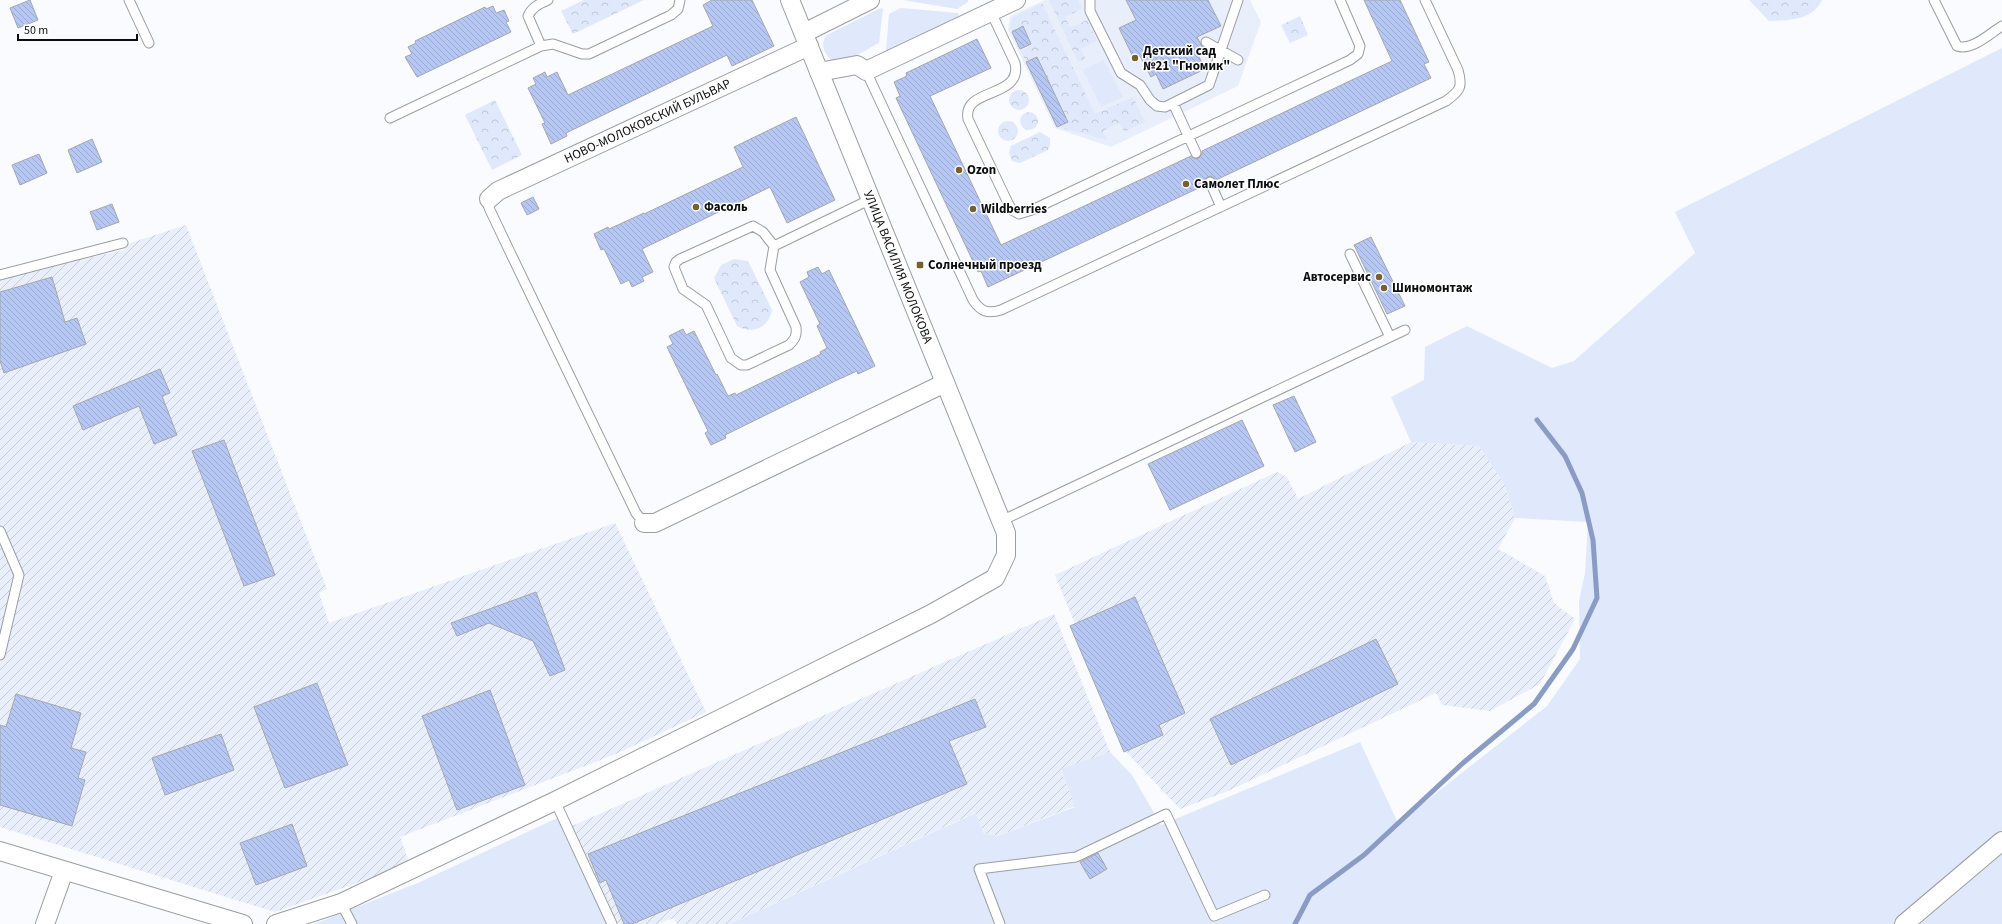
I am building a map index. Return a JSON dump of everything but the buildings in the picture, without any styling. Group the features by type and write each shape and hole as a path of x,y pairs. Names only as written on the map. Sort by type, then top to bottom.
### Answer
{"street":[{"name":"УЛИЦА ВАСИЛИЯ МОЛОКОВА","path":"790,0 1003,527"},
{"path":"819,72 857,65 866,71 1016,0"},
{"name":"НОВО-МОЛОКОВСКИЙ БУЛЬВАР","path":"489,199 492,195 505,188 806,40 863,2"},
{"path":"644,523 655,522 945,383"},
{"path":"276,924 341,903 555,800 931,614 995,578 1006,556 1003,527"},
{"path":"1904,924 2002,840"},
{"path":"0,851 243,924"},
{"path":"45,924 64,871"}],"lane":[{"path":"129,0 149,43"},
{"path":"541,46 528,16 530,11 536,6 548,0"},
{"path":"390,118 541,46 553,44 582,54 593,52 671,15 678,9 680,0"},
{"path":"1090,0 1090,10 1122,73 1140,85 1150,100 1157,106 1165,107 1209,85 1238,0"},
{"path":"991,12 1015,63 1016,71 1014,79 1006,86 976,100 970,104 967,112 968,119 1012,210 1019,214 1027,212 1350,60 1358,54 1360,46 1340,0"},
{"path":"866,71 973,300 979,309 990,314 1446,101 1457,93 1462,82 1458,70 1425,0"},
{"path":"1934,0 1957,46 1964,48 1970,46 2002,26"},
{"path":"1206,42 1238,60"},
{"path":"1173,104 1196,153"},
{"path":"1210,182 1221,207"},
{"path":"489,199 488,205 499,230 636,514 644,523"},
{"path":"774,246 871,199"},
{"path":"753,226 763,232 774,246 770,270 796,327 797,334 795,340 789,345 747,365 741,365 731,358 706,305 683,289 674,267 676,262 680,259 753,226"},
{"path":"0,275 123,243"},
{"path":"1350,254 1390,337"},
{"path":"1003,527 1405,330"},
{"path":"0,531 19,575 0,655"},
{"path":"555,800 612,924"},
{"path":"1000,924 979,869 1076,857 1166,814 1214,916 1264,895"},
{"path":"341,903 352,924"}],"shaded area":[{"name":"Детский сад №21 \"Гномик\"","path":"1045,0 1250,0 1261,22 1238,86 1111,147 1055,128 1008,30 1010,16"},
{"path":"186,225 327,589 319,593 329,623 615,523 706,712 616,754 400,837 410,864 275,912 0,827 0,280 36,269 125,250 124,245"},
{"path":"1411,442 1479,446 1505,485 1515,518 1498,549 1545,576 1554,603 1575,619 1540,684 1490,711 1442,705 1436,693 1228,791 1180,809 1128,754 1055,575 1277,472 1287,477 1298,499"},
{"path":"1054,614 1110,752 1061,770 1075,806 998,836 983,833 975,813 729,924 677,924 674,918 657,924 618,924 572,826"}],"green space":[{"path":"584,0 644,0 573,34 561,11"},
{"path":"903,0 968,0 968,2 957,9"},
{"path":"1049,0 1078,0 1082,9 1065,17 1070,28 1087,20 1097,41 1081,49 1085,59 1078,62"},
{"path":"1749,0 1822,0 1818,7 1806,16 1769,21"},
{"path":"1042,3 1095,114 1133,97 1145,122 1124,132 1119,123 1103,131 1107,140 1057,127 1068,122 1052,88 1041,93 1034,80 1046,74 1037,57 1026,62 1021,51 1032,45 1023,27 1012,32 1010,27 1012,18"},
{"path":"881,8 883,9 879,43 850,58 831,60 823,48 827,35"},
{"path":"901,8 958,13 959,16 886,51 889,14"},
{"path":"1300,16 1308,35 1290,43 1281,25"},
{"path":"2002,48 2002,924 729,924 976,813 983,833 998,836 1075,807 1061,769 1110,752 1132,775 1161,825 1360,742 1398,823 1547,706 1580,659 1579,601 1585,573 1588,522 1515,518 1505,485 1479,446 1411,442 1391,397 1424,380 1425,347 1467,326 1552,368 1574,361 1695,253 1675,212"},
{"path":"1104,60 1123,97 1101,107 1083,70"},
{"path":"1019,90 1026,93 1029,100 1026,107 1019,110 1012,107 1009,100 1012,93"},
{"path":"495,100 522,155 492,170 465,115"},
{"path":"1025,112 1033,112 1038,117 1036,128 1033,130 1025,130 1020,125 1020,117"},
{"path":"1008,121 1015,124 1018,131 1015,138 1008,141 1001,138 998,131 1001,124"},
{"path":"1040,132 1050,138 1050,146 1048,150 1020,163 1012,161 1009,153 1011,146"},
{"path":"734,259 748,261 772,310 768,321 759,328 749,330 737,326 714,278 721,265"},
{"path":"566,814 618,924 314,924 420,882"}],"waterway":[{"path":"1295,924 1310,895 1364,855 1463,763 1534,704 1573,649 1597,598 1593,540 1582,493 1565,456 1537,420"}],"place":[{"name":"Детский сад №21 \"Гномик\"","path":"1135,58"},
{"name":"Ozon","path":"959,170"},
{"name":"Самолет Плюс","path":"1186,184"},
{"name":"Фасоль","path":"696,207"},
{"name":"Wildberries","path":"973,209"},
{"name":"Солнечный проезд","path":"920,265"},
{"name":"Автосервис","path":"1379,277"},
{"name":"Шиномонтаж","path":"1384,288"}]}
